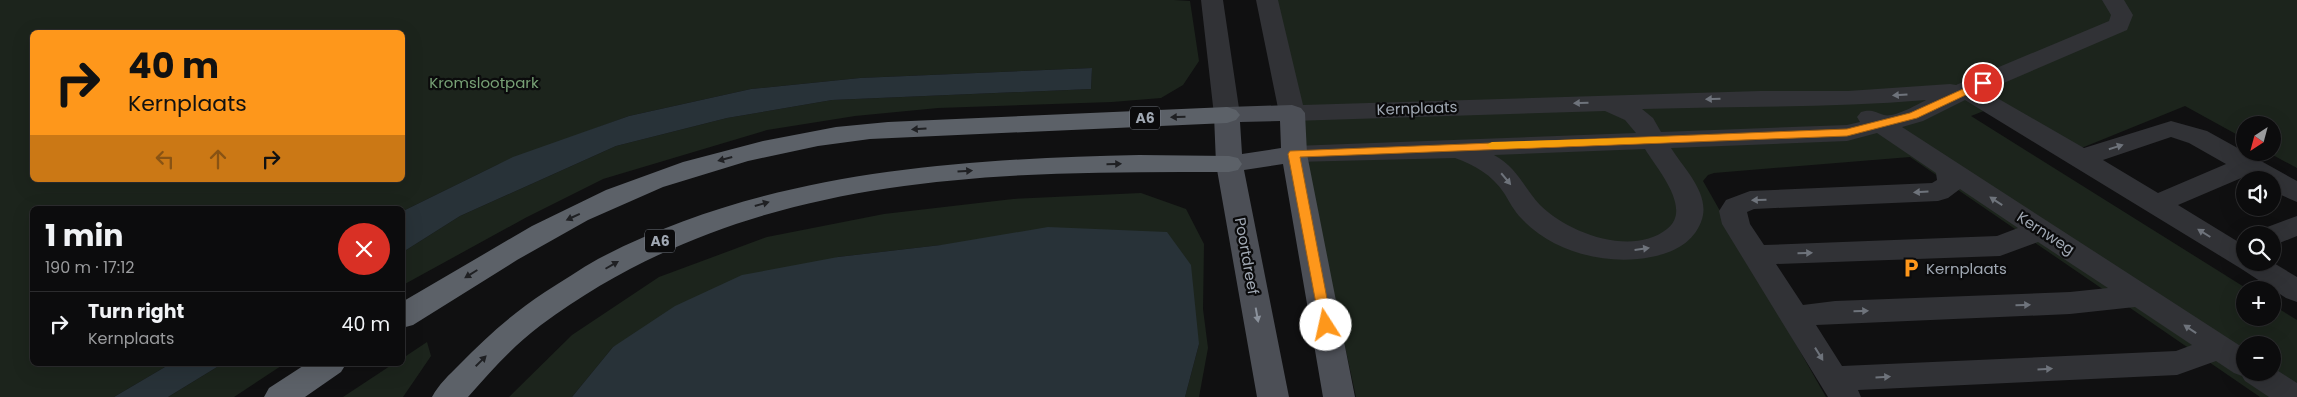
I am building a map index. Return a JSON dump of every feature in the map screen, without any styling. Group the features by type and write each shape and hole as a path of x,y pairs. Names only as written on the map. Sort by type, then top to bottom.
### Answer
{"highway":[{"name":"A6","path":"405,314 512,248 621,194 690,168 750,152 838,134 1062,120 1227,115"},
{"name":"A6","path":"448,397 482,360 530,318 578,284 624,258 678,233 733,212 789,196 852,184 934,174 1066,165 1230,164"},
{"path":"280,397 327,366"}],"main road":[{"name":"Kernplaats","path":"1227,115 1292,114"},
{"path":"1292,114 1294,154 1339,397"},
{"name":"Poortdreef","path":"1227,115 1230,164 1272,397"},
{"name":"Kernplaats","path":"1230,164 1294,154"}],"street":[{"path":"1212,0 1227,115"},
{"path":"1267,0 1292,114"},
{"name":"Kernplaats","path":"1294,154 1847,133 1914,116 1966,90 2119,25 2122,15 2112,0"},
{"path":"1966,90 2236,251"},
{"name":"Kernplaats","path":"1292,114 1606,102 1760,98 1848,99 1966,90"},
{"name":"Kernweg","path":"1848,99 1880,125 2236,359"},
{"name":"Kernplaats","path":"1450,148 1471,154 1489,163 1504,175 1530,211 1546,225 1567,237 1596,246 1619,250 1641,250 1664,244 1678,237 1686,227 1690,198 1644,124 1634,116 1606,102"},
{"path":"2081,158 2171,129 2198,137 2297,193"},
{"path":"2156,204 2248,165"},
{"path":"1946,168 1952,176 1950,184 1938,192 1750,200 1736,206 1733,217 1840,388 2177,363 2219,348"},
{"path":"2281,232 2297,225"},
{"path":"1756,255 2000,246 2041,230"},
{"path":"2267,271 2297,291"},
{"path":"1795,316 1834,312 2070,303 2140,296"},
{"path":"2269,381 2293,397"}],"green space":[{"name":"Kromslootpark","path":"0,0 1190,1 1199,61 1183,85 1161,98 1112,102 938,108 855,116 767,130 603,179 527,217 405,284 405,251 460,216 616,146 727,118 832,100 1091,89 1092,68 860,78 751,89 629,116 497,165 405,210 405,206 30,206 30,366 167,366 114,397 0,397"},
{"path":"1270,0 2297,0 2297,168 2281,159 2281,116 2236,116 2236,134 2185,106 2079,149 2004,103 1971,116 2236,282 2236,326 2281,326 2281,310 2297,320 2297,397 2260,397 2237,381 2281,381 2281,336 2236,336 2236,381 1910,157 1708,175 1703,181 1826,397 1356,397"},
{"path":"1141,193 1186,209 1204,244 1203,309 1208,348 1199,397 1185,397 1199,344 941,245 838,257 613,347 572,397 509,397 572,335 659,277 767,237 884,214 1013,199"},
{"path":"427,342 431,356 403,397 343,397 390,366 405,366 405,357"},
{"path":"219,366 281,366 234,397 168,397"}],"shaded area":[{"path":"1092,68 1091,89 832,100 727,118 616,146 460,216 405,251 405,210 513,157 629,116 751,89 860,78"},
{"path":"1048,227 1167,232 1191,265 1199,344 1185,397 572,397 613,347 675,306 742,275 838,257 941,245"},
{"path":"167,366 219,366 168,397 114,397"}],"slow traffic":[{"path":"1492,145 1667,140"}],"place":[{"name":"Kernplaats","path":"1911,268"}],"route":[{"path":"1326,325 1294,154 1509,144 1653,141 1847,133 1914,116 1983,83"}]}
